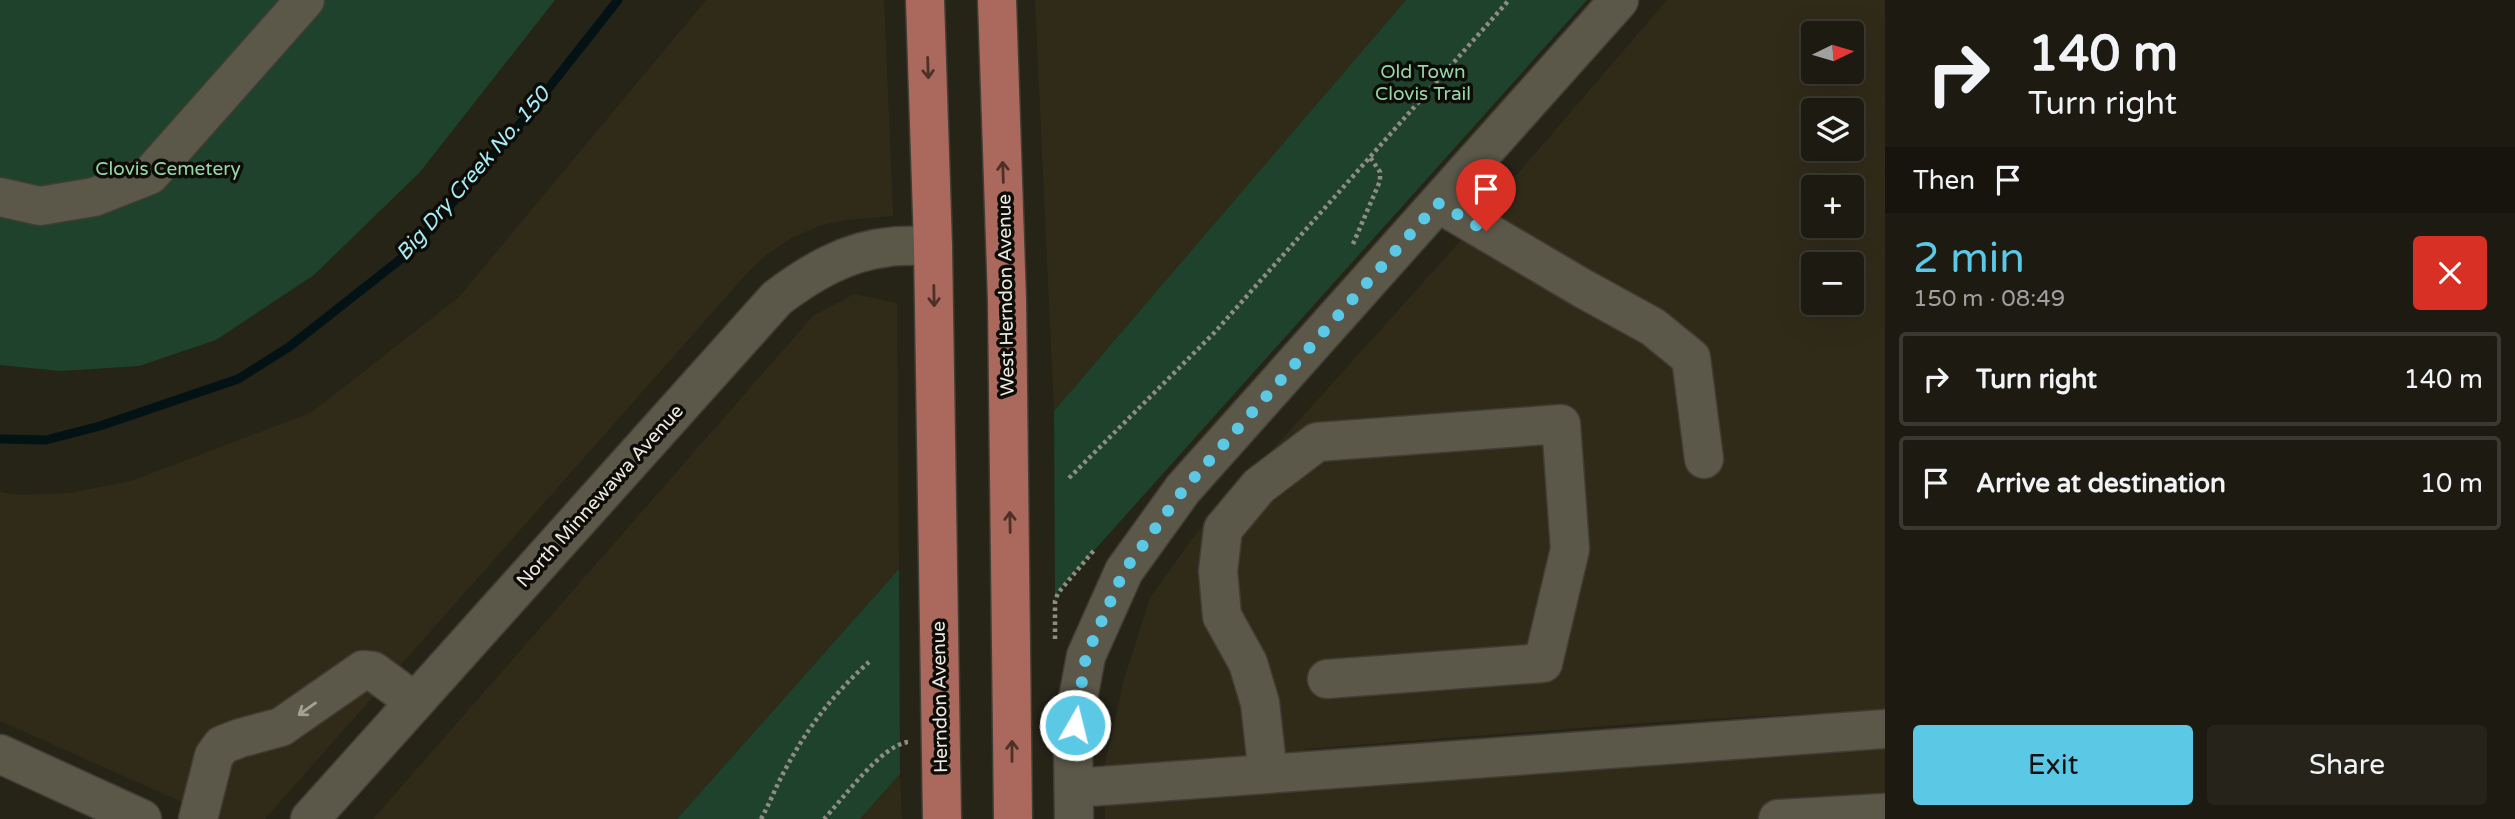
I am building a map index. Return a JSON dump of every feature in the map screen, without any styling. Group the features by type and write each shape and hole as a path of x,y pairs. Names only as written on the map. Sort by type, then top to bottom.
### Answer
{"main road":[{"path":"925,0 933,246"},
{"name":"West Herndon Avenue","path":"998,0 1007,314 1013,819"},
{"name":"Herndon Avenue","path":"933,246 942,819"}],"street":[{"path":"0,197 40,206 94,197 150,175 305,0"},
{"path":"1619,0 1184,489 1124,571 1086,656 1073,746 1074,803 1268,774 1885,729"},
{"path":"1438,203 1581,288 1653,327 1691,358 1704,460"},
{"name":"North Minnewawa Avenue","path":"310,819 777,298 810,273 847,258 889,247 933,246"},
{"path":"1268,774 1260,703 1248,663 1222,616 1218,571 1223,529 1259,486 1317,442 1561,424 1570,549 1543,663 1327,678"},
{"path":"1220,448 1259,486"},
{"path":"198,819 214,756 222,745 281,727 363,670 373,671 415,702"},
{"path":"0,754 142,819"},
{"path":"1778,819 1885,814"}],"path":[{"path":"1069,478 1215,332 1509,0"},
{"path":"761,819 784,771 814,720 846,683 869,662"},
{"path":"824,819 881,757 894,746 909,742"}],"shaded area":[{"path":"706,0 884,0 893,216 822,225 793,237 766,255 749,271 265,819 220,819 0,721 0,492 20,495 69,493 131,481 310,413 459,297"},
{"path":"1035,0 1406,0 1054,411"},
{"path":"1667,0 1885,0 1885,819 1105,819 1105,764 1124,679 1150,598 1192,539 1447,256","holes":["1822,713 1304,749 1671,721"]},
{"path":"854,294 897,303 899,569 677,819 373,819 813,316"},
{"path":"900,774 902,819 860,819"}],"green space":[{"name":"Clovis Cemetery","path":"0,0 555,0 420,172 314,275 216,340 139,366 60,371 0,365"},
{"name":"Old Town Clovis Trail","path":"1406,0 1587,0 1065,583 1055,601 1054,411"},
{"path":"899,569 900,774 860,819 677,819"}],"waterway":[{"name":"Big Dry Creek No. 150","path":"0,439 46,440 100,426 238,379 289,347 411,251 525,118 618,0"}],"route":[{"path":"1075,725 1086,656 1124,571 1184,489 1438,203 1486,231"}]}
